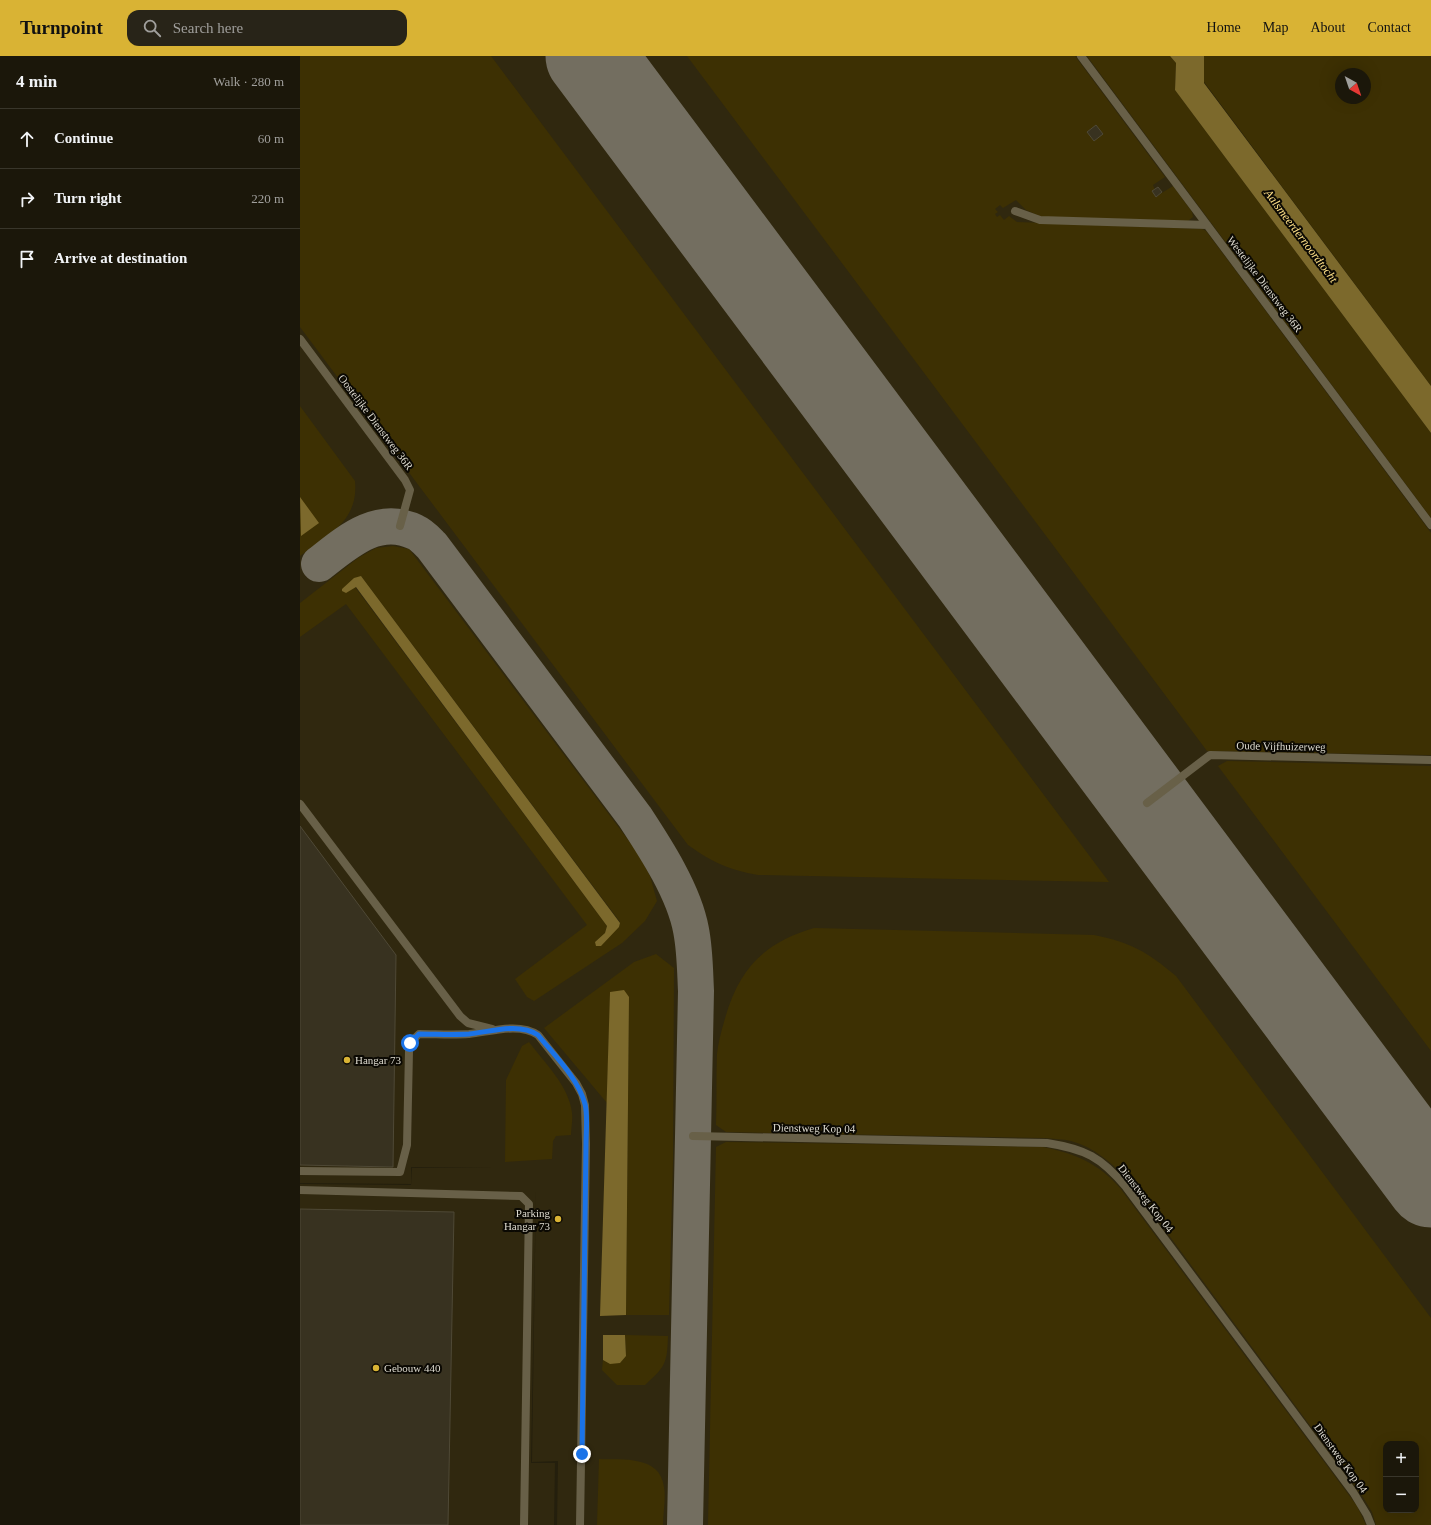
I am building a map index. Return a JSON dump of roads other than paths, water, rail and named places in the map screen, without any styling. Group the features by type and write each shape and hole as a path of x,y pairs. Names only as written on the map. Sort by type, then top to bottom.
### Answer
{"lane":[{"name":"Westelijke Dienstweg 36R","path":"1081,56 1431,526"},
{"path":"1015,211 1040,220 1208,225"},
{"name":"Oostelijke Dienstweg 36R","path":"300,339 406,480 410,490 400,526"},
{"name":"Oude Vijfhuizerweg","path":"1147,803 1210,755 1431,760"},
{"path":"300,804 460,1016 468,1023 494,1029 531,1030 538,1035 576,1083 585,1105 586,1144 580,1525"},
{"path":"300,1171 400,1172 407,1145 410,1043 419,1034 469,1034 494,1029"},
{"name":"Dienstweg Kop 04","path":"693,1136 1047,1143 1068,1147 1090,1154 1116,1175 1126,1187 1353,1492 1367,1515 1371,1525"},
{"path":"300,1190 521,1196 529,1204 524,1525"}],"water":[{"name":"Aalsmeerdernoordtocht","path":"1170,56 1204,56 1204,83 1431,386 1431,433 1175,90 1176,63"},
{"path":"300,497 319,523 301,536"},
{"path":"361,576 620,923 619,927 601,946 596,946 595,942 605,933 607,926 356,587 346,593 342,591 342,589 354,578"},
{"path":"624,990 629,997 626,1315 600,1316 610,992"},
{"path":"603,1335 625,1335 626,1356 620,1363 610,1364 603,1360"}],"place":[{"name":"Hangar 73","path":"347,1060"},
{"name":"Parking Hangar 73","path":"558,1219"},
{"name":"Gebouw 440","path":"376,1368"}]}
